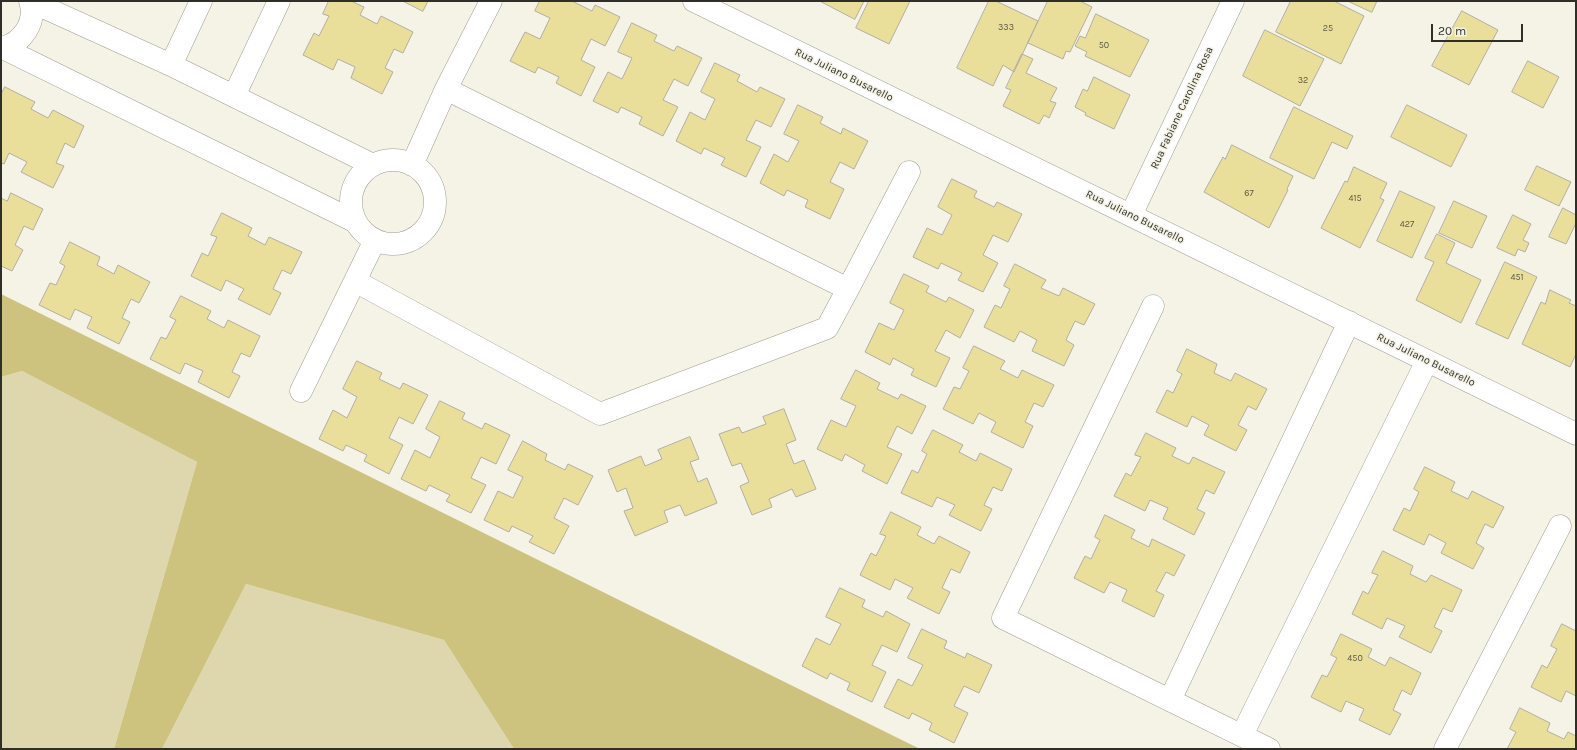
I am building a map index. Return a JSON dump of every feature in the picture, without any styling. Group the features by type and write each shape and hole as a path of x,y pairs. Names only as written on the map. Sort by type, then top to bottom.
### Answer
{"street":[{"path":"30,1 172,65 373,165"},
{"path":"2,48 16,42 25,33 31,21 32,7 30,1"},
{"path":"172,65 201,1"},
{"path":"234,96 279,1"},
{"path":"412,164 446,89 491,1"},
{"name":"Rua Juliano Busarello","path":"694,1 1576,434"},
{"name":"Rua Fabiane Carolina Rosa","path":"1131,215 1233,1"},
{"path":"2,48 356,222"},
{"path":"446,89 848,289"},
{"path":"399,160 412,164 422,172 430,182 435,195 435,208 431,221 424,232 413,240 400,244 387,244 375,240 364,233 356,222 352,210 351,196 355,184 362,173 373,165 386,161 399,160"},
{"path":"355,281 600,414 827,328 909,172"},
{"path":"301,391 375,240"},
{"path":"1153,306 1003,618 1270,749"},
{"path":"1170,700 1349,322"},
{"path":"1242,736 1427,361"},
{"path":"1445,749 1560,526"}],"shaded area":[{"path":"1,294 920,749 514,749 444,640 246,584 162,749 114,749 197,462 22,371 1,377"},
{"path":"22,371 197,462 114,749 1,749 1,377"},
{"path":"246,584 444,640 514,749 162,749"}],"building":[{"path":"329,1 351,1 364,7 360,15 377,24 381,16 413,32 403,53 394,49 385,68 393,72 382,94 351,78 355,67 338,59 333,70 303,55 314,33 319,36 329,16 323,14"},
{"path":"403,1 428,1 423,11"},
{"path":"540,1 572,1 592,11 595,5 620,17 605,46 591,39 581,60 595,67 581,96 556,83 559,77 538,67 535,73 510,61 525,32 540,39 550,18 535,11"},
{"path":"820,1 864,1 855,19"},
{"path":"869,1 910,1 889,44 856,28"},
{"path":"989,1 996,1 1038,21 1014,72 1003,65 993,86 957,68"},
{"path":"1048,1 1080,1 1092,7 1070,52 1066,51 1063,59 1028,43"},
{"path":"1291,1 1334,1 1364,16 1341,64 1276,32"},
{"path":"1348,1 1377,1 1372,12"},
{"path":"1462,11 1498,30 1469,85 1432,66"},
{"path":"1096,14 1149,40 1130,77 1085,56 1087,52 1075,46 1080,36 1085,38"},
{"path":"632,23 657,35 654,41 674,51 677,46 702,58 688,86 674,79 663,100 678,107 663,136 639,124 642,117 621,107 618,113 593,101 608,72 622,79 632,58 618,52"},
{"path":"1265,30 1324,59 1300,106 1243,76"},
{"path":"1022,54 1033,59 1026,73 1057,88 1050,101 1056,103 1049,118 1044,115 1039,124 1003,106 1011,90 1006,88"},
{"path":"1528,61 1559,77 1543,108 1512,92"},
{"path":"715,63 740,75 737,81 757,92 760,87 785,99 771,127 756,120 746,140 761,147 746,177 721,165 725,158 704,148 701,154 676,141 690,112 705,120 715,99 701,92"},
{"path":"1094,77 1130,95 1114,129 1085,115 1086,113 1075,107 1083,89 1087,91"},
{"path":"5,87 35,102 31,109 48,118 53,110 84,126 74,148 65,143 56,163 64,166 53,188 21,172 27,162 9,153 4,164 1,163 1,95"},
{"path":"798,105 823,117 820,123 841,134 843,128 868,141 854,169 840,162 830,182 844,189 830,219 805,207 808,200 787,190 784,196 760,183 774,154 788,162 799,141 784,134"},
{"path":"1407,105 1467,135 1451,167 1391,137"},
{"path":"1294,107 1353,136 1347,149 1332,142 1314,179 1270,158"},
{"path":"1232,145 1293,176 1287,189 1288,190 1269,228 1204,192 1223,157 1225,159"},
{"path":"1537,166 1571,182 1559,206 1525,190"},
{"path":"1354,167 1387,183 1380,198 1384,200 1360,248 1321,228 1345,181 1347,182"},
{"path":"952,179 977,191 974,197 994,207 997,202 1022,214 1008,242 993,235 983,255 998,263 983,292 958,280 962,273 941,263 938,269 913,257 927,228 942,235 952,215 938,207"},
{"path":"1400,191 1435,207 1412,258 1377,241"},
{"path":"11,193 43,209 33,230 24,226 15,245 23,250 12,271 1,266 1,198 7,201"},
{"path":"1454,201 1487,216 1472,248 1439,233"},
{"path":"1563,208 1576,215 1576,223 1566,244 1549,237"},
{"path":"222,213 252,228 248,236 265,245 269,237 302,252 291,274 282,270 273,289 281,293 270,315 238,299 244,289 226,280 221,291 191,276 202,253 208,256 217,237 211,235"},
{"path":"1513,215 1531,224 1523,240 1529,243 1525,252 1518,249 1515,256 1497,248"},
{"path":"1437,234 1455,243 1446,263 1481,280 1461,323 1416,300 1434,262 1425,258"},
{"path":"70,242 100,257 97,265 114,274 118,265 150,282 139,303 131,299 122,318 130,322 119,344 87,328 92,317 75,309 70,320 39,305 50,283 56,285 65,266 60,263"},
{"path":"1505,262 1537,277 1508,339 1476,324"},
{"path":"1015,264 1046,280 1041,288 1059,296 1063,288 1095,304 1084,325 1075,321 1066,340 1074,345 1064,366 1032,351 1037,340 1020,331 1014,342 984,327 995,305 1001,308 1010,289 1004,286"},
{"path":"904,274 929,286 926,292 946,302 949,297 974,310 960,338 946,330 935,351 950,358 936,387 911,375 914,369 893,358 890,365 865,352 879,323 894,330 904,310 890,303"},
{"path":"1550,290 1571,300 1569,303 1576,306 1576,354 1570,367 1522,344 1541,302 1545,304"},
{"path":"181,296 211,311 207,319 224,328 228,320 260,336 250,357 241,353 232,372 240,376 229,398 198,382 203,371 185,363 180,374 150,359 161,337 166,339 176,320 170,317"},
{"path":"974,346 1005,361 1000,369 1018,378 1022,370 1054,385 1043,407 1034,403 1025,422 1033,426 1023,448 991,432 996,422 979,413 973,424 943,409 954,387 960,389 969,371 963,368"},
{"path":"1187,349 1217,364 1214,373 1231,381 1235,373 1267,389 1256,410 1248,406 1238,425 1247,430 1236,451 1204,435 1209,425 1192,416 1187,427 1156,412 1167,390 1173,393 1182,374 1177,371"},
{"path":"357,361 382,373 379,379 400,389 403,383 428,395 413,424 399,417 389,438 403,445 389,474 364,461 367,455 346,445 343,451 319,439 333,410 347,418 357,397 343,389"},
{"path":"856,370 880,383 877,389 898,399 901,394 926,406 912,434 897,426 887,447 902,454 887,484 862,471 865,465 845,454 842,461 817,449 831,420 846,427 856,406 841,399"},
{"path":"440,401 465,413 462,419 482,429 485,423 510,435 496,464 481,457 471,478 486,485 471,513 446,501 450,495 429,485 426,491 401,479 415,450 430,458 440,437 426,429"},
{"path":"784,409 796,440 786,444 794,464 804,460 816,489 796,497 792,489 769,499 772,507 752,515 740,486 749,482 741,463 732,466 719,434 739,427 742,433 766,424 763,417"},
{"path":"933,430 963,445 959,452 976,461 980,453 1012,469 1002,491 993,487 984,505 992,509 981,531 949,515 955,505 937,497 932,507 901,493 912,470 918,473 927,454 922,451"},
{"path":"1146,433 1176,448 1172,456 1189,464 1193,457 1225,472 1214,494 1206,490 1197,509 1205,513 1194,535 1163,519 1168,508 1150,500 1145,511 1114,496 1126,473 1131,476 1141,457 1135,455"},
{"path":"690,437 699,459 690,462 698,482 707,478 717,503 685,516 680,505 664,511 668,522 635,536 624,511 633,508 626,488 617,492 608,470 641,456 645,466 662,459 658,450"},
{"path":"523,441 547,454 545,460 565,470 568,464 593,476 578,505 564,498 554,518 569,526 554,554 529,542 533,536 512,526 509,532 484,520 498,491 513,498 523,477 508,470"},
{"path":"1425,467 1455,482 1451,491 1468,499 1472,491 1504,507 1493,528 1485,524 1476,543 1484,548 1473,569 1441,553 1446,543 1429,534 1424,545 1393,530 1404,508 1410,511 1419,492 1414,489"},
{"path":"891,512 921,527 917,535 934,544 939,536 970,552 960,573 951,569 942,588 950,592 939,614 907,598 913,588 895,579 890,590 860,575 871,553 876,556 886,536 880,534"},
{"path":"1105,515 1135,530 1131,538 1149,547 1152,539 1185,555 1174,576 1166,572 1156,591 1164,595 1154,617 1122,601 1127,590 1110,582 1104,593 1074,578 1085,556 1091,559 1100,540 1095,537"},
{"path":"1383,551 1413,566 1410,574 1426,582 1431,575 1462,590 1452,612 1443,608 1434,627 1442,631 1431,653 1399,637 1405,626 1387,618 1382,629 1352,614 1363,591 1368,594 1378,575 1372,573"},
{"path":"840,588 865,600 862,607 883,617 886,611 910,624 897,652 882,645 872,665 886,672 872,702 847,690 850,683 830,673 827,679 802,666 816,638 830,645 841,624 826,617"},
{"path":"1562,624 1576,631 1576,696 1566,691 1561,702 1531,687 1542,665 1547,668 1557,649 1551,646"},
{"path":"922,629 947,641 944,648 965,658 967,653 992,665 979,693 964,686 954,706 968,713 954,743 929,730 932,723 912,713 909,719 884,707 898,679 912,686 923,665 908,658"},
{"path":"1341,634 1372,649 1368,657 1385,666 1390,657 1421,673 1411,695 1402,690 1393,710 1401,714 1390,735 1359,720 1364,709 1346,701 1341,712 1311,697 1322,675 1327,677 1337,658 1331,655"},
{"path":"1520,708 1550,723 1547,731 1564,739 1568,732 1576,736 1576,749 1507,749 1516,732 1510,729"}]}
